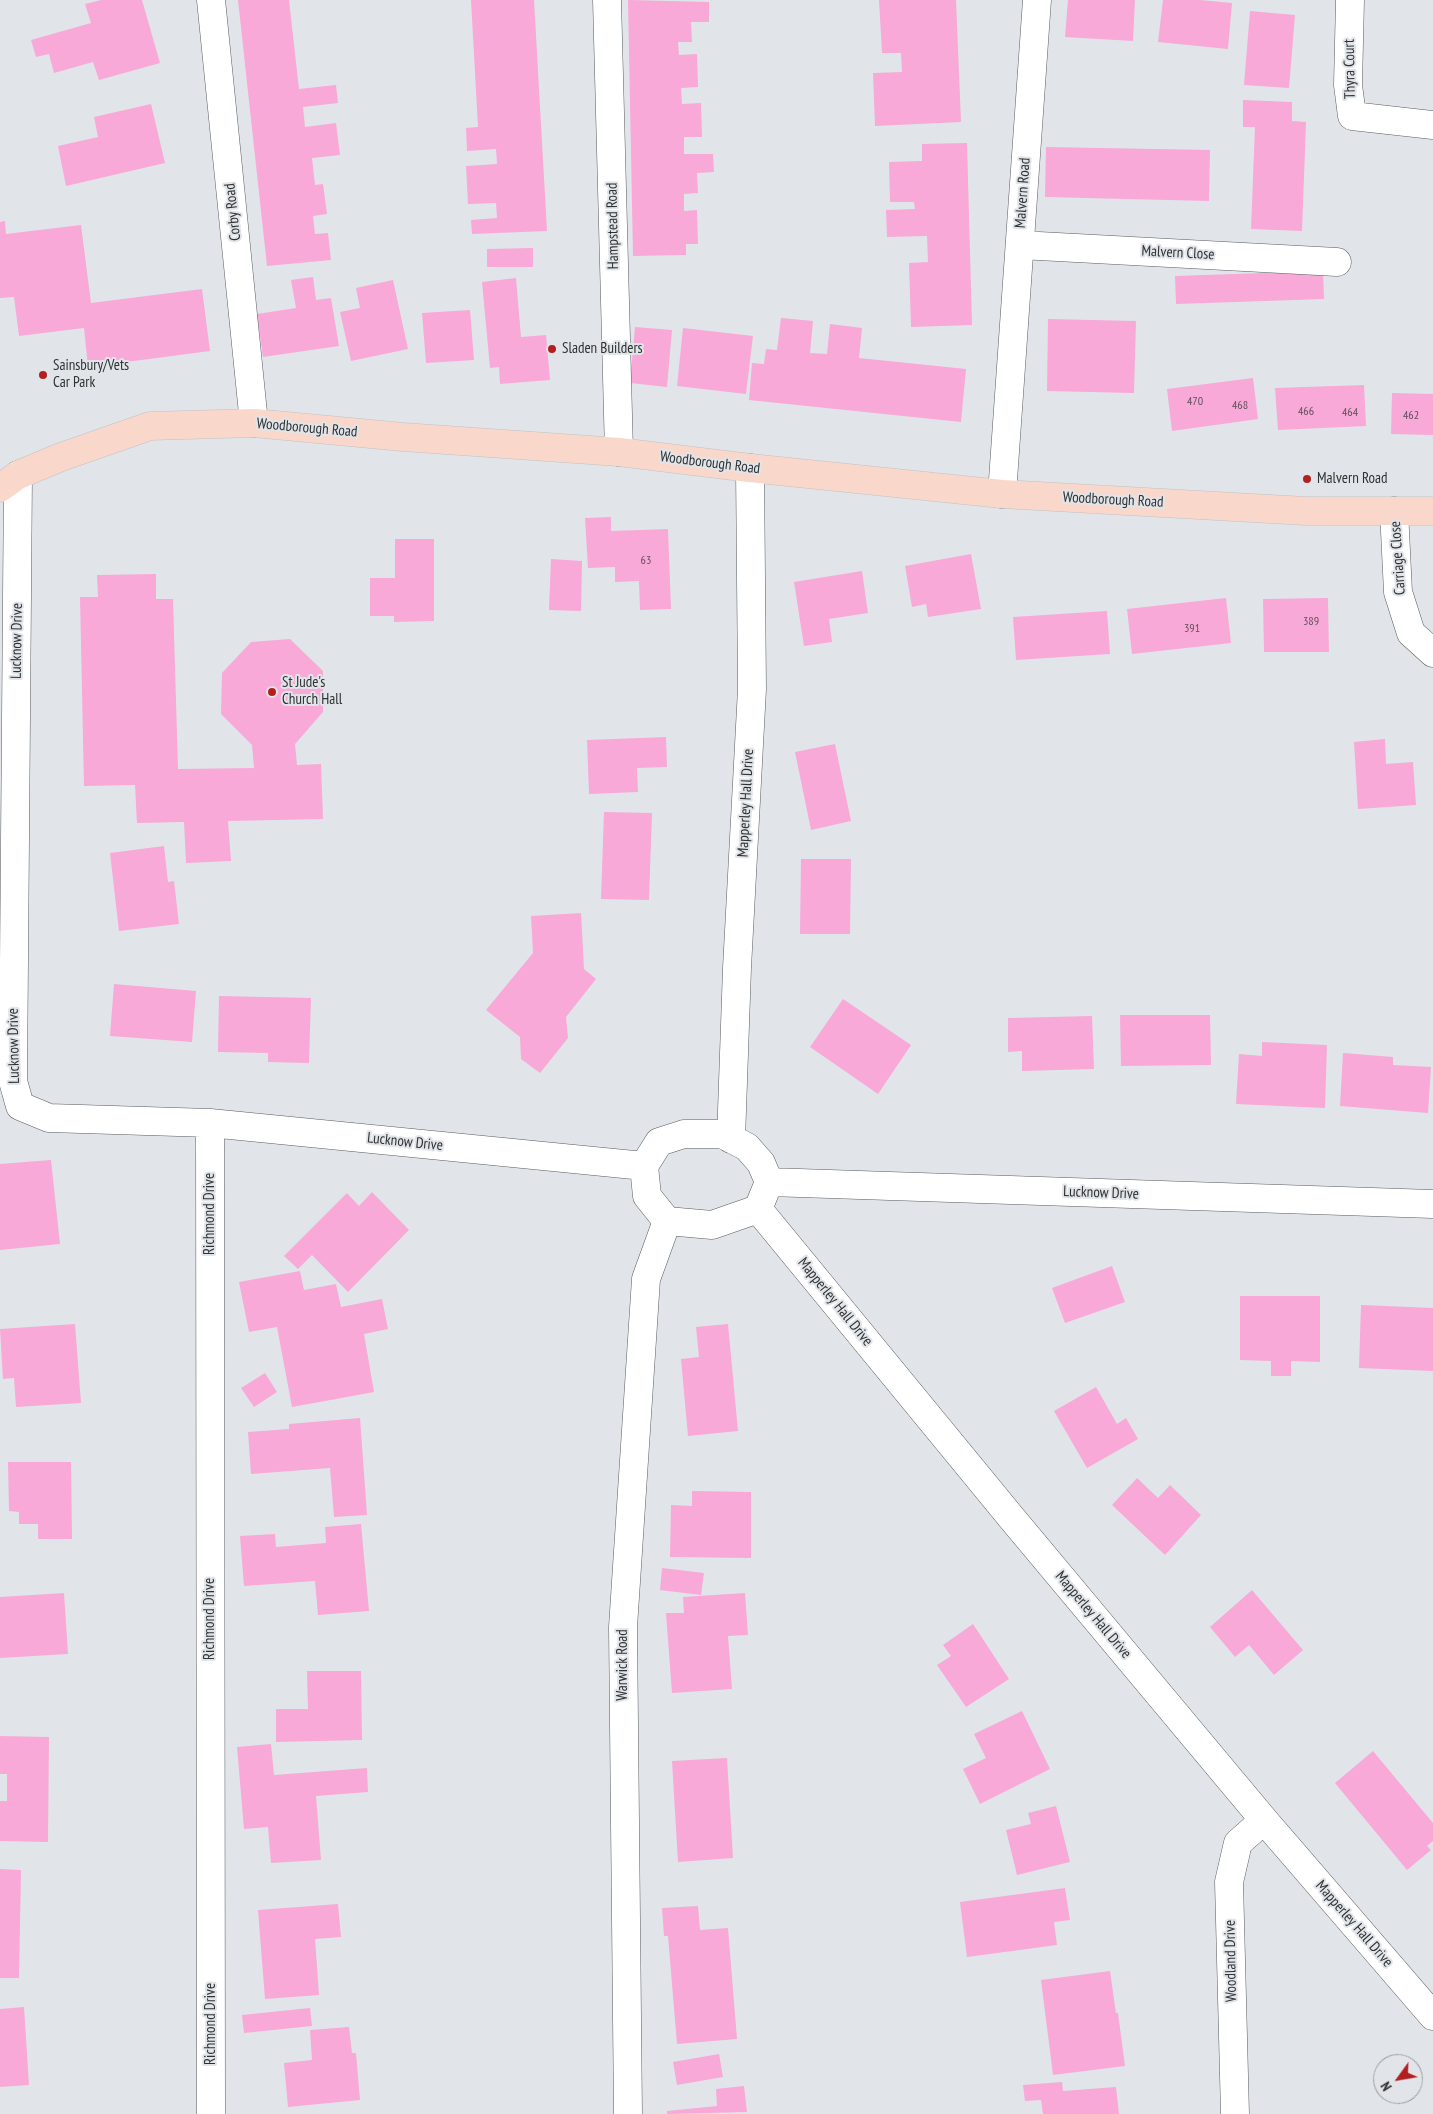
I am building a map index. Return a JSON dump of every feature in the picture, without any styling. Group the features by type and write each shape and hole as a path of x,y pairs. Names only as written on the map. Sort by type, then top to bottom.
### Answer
{"main road":[{"name":"Woodborough Road","path":"9,481 61,457 150,426 254,424 618,452 750,468 1002,494 1306,511 1433,511"}],"street":[{"name":"Corby Road","path":"211,0 254,424"},
{"name":"Hampstead Road","path":"608,0 618,452"},
{"name":"Thyra Court","path":"1350,0 1348,85 1352,116 1433,125"},
{"name":"Malvern Road","path":"1002,494 1037,6"},
{"name":"Malvern Close","path":"1020,245 1337,262"},
{"name":"Mapperley Hall Drive","path":"731,1139 737,968 752,689 750,468"},
{"name":"Lucknow Drive","path":"9,481 13,1081 20,1106 49,1118 210,1123 644,1166"},
{"name":"Carriage Close","path":"1394,511 1398,592 1411,633 1433,653"},
{"name":"Richmond Drive","path":"210,1123 211,2114"},
{"path":"684,1134 722,1134 747,1147 761,1164 769,1182 758,1209 712,1225 668,1221 647,1196 644,1166 659,1142 684,1134"},
{"name":"Lucknow Drive","path":"769,1182 1433,1204"},
{"name":"Mapperley Hall Drive","path":"758,1209 1010,1516 1264,1820 1433,2016"},
{"name":"Warwick Road","path":"628,2114 623,1627 646,1279 668,1221"},
{"name":"Woodland Drive","path":"1235,2114 1229,1882 1238,1842 1264,1820"}],"building":[{"path":"101,0 142,0 160,63 99,80 93,62 54,73 49,54 36,57 31,40 91,23 85,4"},
{"path":"238,0 289,0 299,89 336,85 338,103 303,107 305,127 336,123 340,155 312,158 315,185 323,184 327,214 313,216 315,234 328,233 331,260 267,266"},
{"path":"471,0 534,0 547,231 472,234 471,220 497,218 496,203 468,204 466,166 497,164 496,149 467,151 466,128 478,127"},
{"path":"628,0 709,2 709,22 691,22 692,42 678,42 679,55 697,54 698,87 681,88 682,104 701,103 702,137 684,137 684,154 713,154 714,172 697,173 698,193 684,194 684,211 697,210 698,244 686,244 686,255 633,256"},
{"path":"879,0 956,0 961,122 875,126 873,73 902,72 901,53 882,53"},
{"path":"1068,0 1135,0 1133,41 1065,37"},
{"path":"1163,0 1200,0 1232,3 1228,49 1158,42"},
{"path":"1250,11 1295,15 1289,88 1244,85"},
{"path":"1243,100 1292,102 1292,121 1306,122 1302,231 1251,229 1255,127 1243,127"},
{"path":"151,104 165,163 66,186 58,146 98,137 94,117"},
{"path":"967,143 972,325 911,327 909,263 928,262 927,236 887,237 886,210 915,209 914,202 890,202 889,162 922,161 922,144"},
{"path":"1046,147 1210,150 1209,201 1045,197"},
{"path":"5,221 6,234 81,225 91,303 202,289 210,351 88,367 84,328 19,336 14,297 0,298 0,222"},
{"path":"533,248 533,267 487,267 487,249"},
{"path":"1323,271 1324,299 1176,304 1175,276"},
{"path":"313,277 316,300 331,298 339,346 263,357 257,314 296,308 291,280"},
{"path":"516,278 521,337 546,335 550,380 500,384 499,367 490,368 482,282"},
{"path":"393,280 408,349 351,361 340,312 360,308 356,288"},
{"path":"470,310 474,360 426,363 422,313"},
{"path":"781,318 813,321 810,353 827,354 830,324 862,328 859,358 966,369 961,422 749,400 752,363 764,364 766,349 777,350"},
{"path":"1048,319 1136,321 1134,393 1047,391"},
{"path":"635,327 672,330 667,387 630,383"},
{"path":"683,328 753,336 746,394 677,386"},
{"path":"1253,378 1258,419 1172,431 1167,389"},
{"path":"1364,385 1366,426 1278,430 1275,388"},
{"path":"1392,393 1433,394 1433,435 1391,434"},
{"path":"611,517 611,531 668,529 671,609 640,610 639,581 615,582 615,567 588,568 585,518"},
{"path":"395,539 434,539 434,621 394,622 394,616 370,616 370,578 395,578"},
{"path":"971,554 981,609 928,617 926,604 912,607 905,566"},
{"path":"551,559 582,561 581,611 549,610"},
{"path":"862,571 868,613 829,619 832,642 804,646 794,582"},
{"name":"St Jude's Church Hall","path":"156,574 156,599 173,599 178,769 254,768 252,745 221,714 222,673 251,642 290,639 323,671 323,712 295,744 297,765 321,764 323,819 228,821 231,861 186,863 184,822 137,823 135,785 84,786 80,597 98,597 97,575"},
{"path":"1226,598 1231,643 1132,654 1127,609"},
{"path":"1328,598 1329,652 1264,652 1263,599"},
{"path":"1107,611 1110,654 1016,660 1013,617"},
{"path":"666,737 667,767 637,768 638,792 589,794 587,740"},
{"path":"1385,739 1386,764 1413,762 1416,805 1358,809 1354,742"},
{"path":"835,744 851,821 811,830 795,752"},
{"path":"604,812 652,813 649,900 601,899"},
{"path":"164,846 168,882 174,881 179,924 119,931 110,853"},
{"path":"801,859 851,859 850,934 800,934"},
{"path":"581,913 584,969 596,979 566,1017 568,1038 540,1073 521,1059 520,1037 486,1010 533,953 531,916"},
{"path":"114,984 196,991 192,1042 110,1036"},
{"path":"219,996 311,998 309,1063 268,1062 268,1053 218,1052"},
{"path":"843,999 911,1045 878,1094 810,1047"},
{"path":"1120,1015 1210,1015 1211,1065 1121,1066"},
{"path":"1092,1016 1094,1069 1022,1071 1022,1051 1008,1052 1008,1018"},
{"path":"1262,1042 1327,1045 1325,1108 1236,1104 1239,1054 1262,1056"},
{"path":"1343,1053 1393,1057 1393,1065 1431,1067 1428,1113 1340,1106"},
{"path":"51,1160 60,1244 0,1250 0,1164"},
{"path":"372,1192 409,1230 348,1292 312,1255 298,1269 284,1256 347,1193 359,1206"},
{"path":"1112,1266 1125,1302 1065,1323 1052,1288"},
{"path":"300,1271 304,1290 336,1284 341,1307 382,1299 388,1329 364,1334 374,1392 292,1407 277,1327 249,1332 239,1282"},
{"path":"1240,1296 1320,1296 1320,1362 1291,1361 1291,1376 1271,1376 1271,1361 1240,1360"},
{"path":"1361,1305 1433,1308 1433,1371 1359,1368"},
{"path":"75,1324 81,1403 16,1407 14,1378 3,1379 0,1329"},
{"path":"728,1324 738,1431 688,1436 681,1359 699,1357 696,1327"},
{"path":"265,1373 277,1392 254,1407 241,1388"},
{"path":"1096,1387 1117,1424 1126,1418 1138,1439 1087,1468 1054,1411"},
{"path":"360,1418 367,1515 334,1517 330,1468 251,1474 248,1432 289,1429 289,1424"},
{"path":"8,1462 71,1462 72,1539 38,1539 38,1524 19,1524 19,1512 9,1511"},
{"path":"1137,1478 1158,1498 1170,1485 1201,1515 1165,1555 1112,1505"},
{"path":"692,1491 751,1492 751,1558 670,1557 671,1505 692,1506"},
{"path":"361,1524 369,1611 318,1615 315,1581 244,1586 240,1536 275,1534 276,1547 326,1543 325,1527"},
{"path":"662,1568 704,1573 701,1595 660,1590"},
{"path":"1252,1590 1303,1650 1274,1675 1249,1645 1235,1657 1210,1627"},
{"path":"64,1593 68,1654 0,1658 0,1597"},
{"path":"745,1593 748,1635 728,1636 732,1689 672,1693 666,1613 684,1613 683,1597"},
{"path":"973,1624 1009,1679 966,1707 937,1665 951,1656 943,1645"},
{"path":"307,1671 361,1671 362,1740 276,1742 276,1709 308,1709"},
{"path":"1022,1711 1050,1769 980,1804 963,1769 986,1758 974,1734"},
{"path":"0,1736 49,1737 48,1842 0,1841 0,1801 7,1801 7,1774 0,1774"},
{"path":"271,1744 274,1775 367,1768 368,1792 316,1796 321,1860 271,1863 268,1827 244,1829 237,1747"},
{"path":"1373,1751 1433,1823 1433,1841 1427,1846 1431,1850 1407,1870 1335,1783"},
{"path":"727,1758 733,1858 678,1862 672,1761"},
{"path":"1056,1806 1070,1862 1017,1875 1006,1830 1031,1824 1028,1813"},
{"path":"0,1869 21,1870 19,1978 0,1978"},
{"path":"1065,1888 1070,1920 1054,1922 1057,1945 967,1957 960,1902"},
{"path":"338,1904 341,1937 315,1939 319,1995 265,1999 258,1910"},
{"path":"698,1906 700,1930 728,1928 737,2039 677,2044 668,1936 664,1936 662,1908"},
{"path":"1110,1971 1125,2066 1053,2075 1041,1980"},
{"path":"24,2007 29,2085 0,2087 0,2009"},
{"path":"310,2008 312,2026 244,2033 242,2015"},
{"path":"349,2027 352,2053 356,2053 360,2100 288,2107 284,2063 312,2060 310,2030"},
{"path":"719,2054 723,2077 677,2085 673,2062"},
{"path":"1062,2082 1063,2091 1116,2087 1119,2114 1043,2114 1041,2100 1025,2101 1023,2085"},
{"path":"744,2086 747,2112 667,2114 667,2111 717,2106 716,2089"}],"place":[{"name":"Sladen Builders","path":"552,349"},
{"name":"Sainsbury/Vets Car Park","path":"43,375"},
{"name":"Malvern Road","path":"1307,479"},
{"name":"St Jude's Church Hall","path":"272,692"}]}
